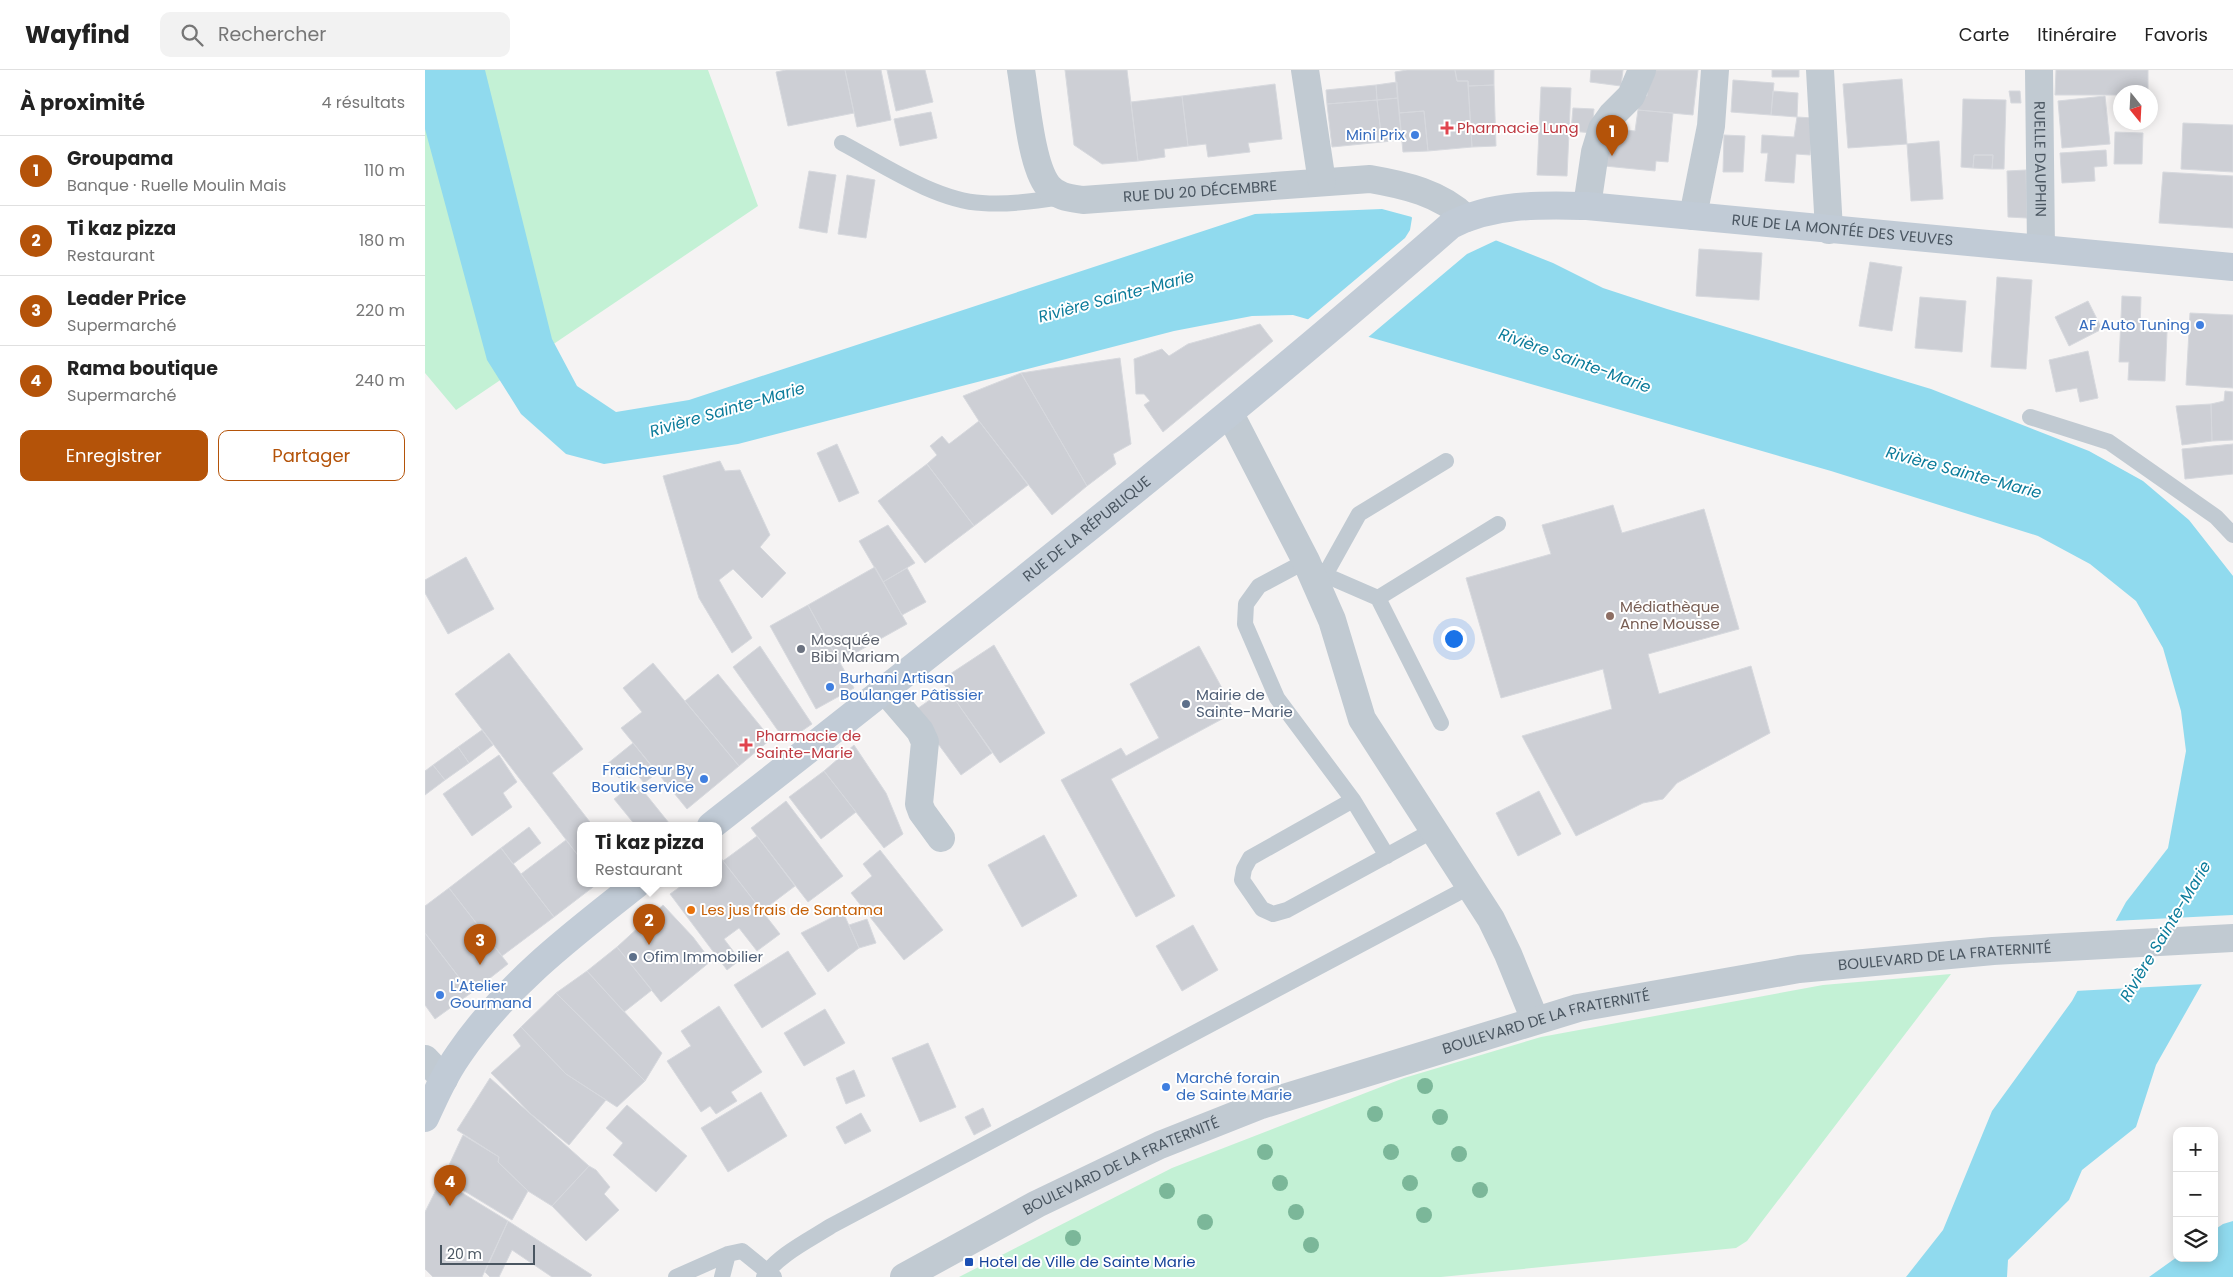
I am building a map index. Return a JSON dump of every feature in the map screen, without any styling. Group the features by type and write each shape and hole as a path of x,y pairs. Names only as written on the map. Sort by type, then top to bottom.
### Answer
{"main road":[{"name":"RUE DE LA MONTÉE DES VEUVES","path":"1457,222 1506,207 1542,205 1587,206 1829,230 2233,266"},
{"name":"RUE DE LA RÉPUBLIQUE","path":"716,822 1230,414 1457,222"},
{"path":"425,1118 458,1054 492,1011 525,975 633,887"}],"street":[{"path":"1021,70 1037,167 1048,187 1062,197"},
{"path":"1305,70 1322,182"},
{"path":"1587,206 1595,152 1602,129 1611,115 1631,96 1642,70"},
{"path":"1693,216 1711,126 1715,70"},
{"path":"1820,70 1829,230"},
{"name":"RUELLE DAUPHIN","path":"2039,70 2041,248"},
{"name":"RUE DU 20 DÉCEMBRE","path":"1062,197 1083,200 1370,179 1394,183 1439,198 1453,206 1457,222"},
{"path":"1230,414 1316,568 1361,719 1432,831 1471,886 1508,954 1535,1020"},
{"path":"884,690 919,731 925,742 919,804 922,812 941,838"},
{"name":"BOULEVARD DE LA FRATERNITÉ","path":"904,1277 1037,1204 1160,1145 1261,1105 1535,1020 1588,1007 1799,969 1897,958 2233,938"},
{"path":"425,1059 444,1079"}],"lane":[{"path":"842,143 912,180 949,196 980,203 1029,202 1062,197"},
{"path":"2031,417 2109,442 2216,516 2233,535"},
{"path":"1387,856 1353,800 1277,698 1245,624 1246,604 1259,586 1316,568 1359,514 1446,461"},
{"path":"1378,598 1498,524"},
{"path":"1316,568 1378,598 1441,723"},
{"path":"1353,800 1250,858 1244,869 1242,880 1262,909 1273,914 1287,910 1432,831"},
{"path":"682,1275 728,1254 742,1251 769,1275 794,1249 831,1226 1471,886"},
{"path":"722,1277 728,1254"}],"green space":[{"path":"425,70 708,70 758,206 456,410 425,373"},
{"path":"1951,974 1747,1241 1736,1248 1441,1277 959,1277 1172,1168 1404,1078 1541,1037 1823,985"}],"water":[{"name":"Rivière Sainte-Marie","path":"425,70 485,70 552,339 577,386 616,412 689,400 1255,214 1382,209 1490,238 1553,263 1603,288 1667,309 1931,389 2089,451 2143,481 2189,520 2233,576 2233,929 2156,1065 2136,1127 2082,1170 2069,1200 2008,1260 2007,1277 1906,1277 1943,1230 1992,1111 2072,1001 2126,902 2168,848 2186,751 2181,711 2163,648 2136,601 2090,564 2038,536 1831,471 1293,315 1252,316 1174,331 738,444 604,464 566,454 521,414 487,360 425,129"},
{"path":"2233,1221 2233,1277 2149,1277 2173,1260 2173,1262 2218,1262 2218,1227"}],"pier":[{"path":"1410,213 1499,239 1467,254 1366,339 1306,321 1405,238 1410,230 1412,218"},
{"path":"2233,915 2233,934 2205,984 2075,991 2113,921"}],"building":[{"path":"786,70 845,70 854,113 788,126 776,72"},
{"path":"845,70 881,70 891,120 857,127"},
{"path":"887,70 925,70 933,102 896,111"},
{"path":"1065,70 1127,70 1138,161 1102,164 1074,145"},
{"path":"1407,70 1455,70 1457,81 1468,81 1472,147 1428,151 1424,111 1399,113 1395,72"},
{"path":"1455,70 1494,70 1494,85 1468,86 1468,81 1457,81"},
{"path":"1591,70 1623,70 1621,86 1590,82"},
{"path":"1649,70 1698,70 1693,115 1638,110 1639,95 1647,96"},
{"path":"1772,70 1799,70 1799,77 1772,77"},
{"path":"2056,70 2148,70 2148,85 2113,85 2113,95 2055,95"},
{"path":"1902,79 1907,144 1848,148 1843,84"},
{"path":"1733,80 1774,83 1771,115 1731,112"},
{"path":"1397,82 1398,98 1377,100 1376,85"},
{"path":"1275,84 1282,139 1248,143 1250,152 1208,157 1206,144 1188,146 1182,96"},
{"path":"1376,85 1377,100 1327,104 1326,90"},
{"path":"1494,85 1496,146 1472,147 1468,86"},
{"path":"1541,87 1571,88 1567,176 1537,175"},
{"path":"1773,91 1798,93 1797,117 1771,115"},
{"path":"2009,91 2020,91 2021,103 2011,103"},
{"path":"1182,96 1188,146 1164,149 1165,157 1138,161 1131,102"},
{"path":"2105,96 2110,144 2062,148 2058,101"},
{"path":"1398,98 1402,140 1382,142 1377,100"},
{"path":"1963,99 2006,100 2004,169 1992,169 1993,155 1974,155 1973,168 1961,167"},
{"path":"1377,100 1382,142 1332,147 1327,104"},
{"path":"1573,108 1594,109 1592,133 1571,131"},
{"path":"1638,110 1673,113 1668,162 1656,161 1655,171 1605,166 1609,128 1635,131"},
{"path":"1424,111 1428,151 1403,152 1399,113"},
{"path":"931,112 937,138 900,146 894,119"},
{"path":"1797,117 1813,118 1810,155 1796,154 1794,183 1765,181 1768,153 1761,153 1762,135 1794,137"},
{"path":"2183,123 2233,125 2233,172 2181,169"},
{"path":"2115,132 2143,133 2142,164 2114,164"},
{"path":"1724,135 1745,136 1743,172 1723,172"},
{"path":"1939,141 1943,199 1911,201 1907,144"},
{"path":"2106,150 2107,166 2094,167 2095,181 2062,183 2060,153"},
{"path":"1974,155 1993,155 1992,169 1973,168"},
{"path":"2026,170 2027,218 2008,217 2007,171"},
{"path":"809,171 836,175 827,233 799,228"},
{"path":"2163,172 2233,176 2233,228 2159,223"},
{"path":"847,175 875,180 866,238 838,234"},
{"path":"1699,249 1762,253 1759,300 1696,296"},
{"path":"1870,262 1902,267 1892,331 1859,326"},
{"path":"1997,277 2032,280 2026,369 1991,367"},
{"path":"2122,296 2141,297 2140,331 2167,332 2165,381 2128,380 2129,362 2119,362"},
{"path":"1920,297 1966,301 1962,352 1915,348"},
{"path":"2088,301 2102,329 2069,346 2055,317"},
{"path":"2190,313 2233,315 2233,388 2186,385"},
{"path":"1260,324 1273,341 1163,432 1144,405 1150,401 1144,394 1136,394 1134,359 1162,349 1169,356 1188,344"},
{"path":"2088,351 2098,398 2080,402 2077,388 2056,392 2049,360"},
{"path":"1120,358 1131,444 1113,454 1116,464 1087,486 1021,373"},
{"path":"1021,373 1087,486 1052,515 979,421 963,396"},
{"path":"2225,391 2233,392 2233,440 2212,441 2211,404 2224,401"},
{"path":"2211,404 2212,441 2182,445 2176,406"},
{"path":"979,421 1028,485 974,526 927,464 937,455 930,446 942,436 949,444"},
{"path":"837,444 859,493 839,502 817,453"},
{"path":"2233,444 2233,474 2185,479 2182,449"},
{"path":"720,461 725,471 740,470 770,535 760,547 786,573 762,598 733,569 719,580 752,638 732,653 699,598 663,476"},
{"path":"927,464 974,526 925,563 878,501"},
{"path":"1613,505 1622,533 1704,509 1739,629 1648,654 1659,694 1751,666 1770,733 1677,783 1663,799 1643,803 1576,836 1522,736 1612,709 1603,669 1501,698 1466,578 1551,554 1542,525"},
{"path":"888,525 915,563 883,582 859,541"},
{"path":"466,557 494,609 448,634 425,593 425,580"},
{"path":"875,567 907,624 839,662 808,605"},
{"path":"907,568 926,602 902,615 883,582"},
{"path":"808,605 854,688 816,709 770,626"},
{"path":"994,645 1045,733 1000,763 941,680"},
{"path":"760,646 812,724 786,742 733,667"},
{"path":"1199,646 1235,712 1111,779 1175,896 1136,917 1061,780 1121,748 1126,756 1159,738 1130,684"},
{"path":"509,653 583,749 552,773 590,822 577,822 577,854 455,694"},
{"path":"653,663 739,766 687,809 621,728 642,712 623,688"},
{"path":"718,674 771,739 739,766 685,701"},
{"path":"947,688 992,753 961,775 914,711"},
{"path":"482,730 493,745 469,763 458,747"},
{"path":"633,743 657,773 644,783 632,768 619,778 607,764"},
{"path":"854,745 886,793 903,834 884,848 824,771"},
{"path":"458,747 469,763 445,780 433,765"},
{"path":"499,755 517,782 503,793 512,807 472,836 443,794"},
{"path":"433,765 445,780 425,795 425,771"},
{"path":"824,771 856,812 821,839 789,797"},
{"path":"636,782 668,822 633,822 614,799"},
{"path":"1539,791 1561,834 1518,856 1496,813"},
{"path":"786,801 843,876 808,902 751,828"},
{"path":"529,827 541,843 513,864 501,848"},
{"path":"1044,835 1077,896 1022,927 988,865"},
{"path":"757,836 795,886 762,911 723,861"},
{"path":"566,840 577,854 577,887 593,887 554,917 521,874"},
{"path":"501,848 554,917 502,956 449,888"},
{"path":"880,850 943,930 904,960 851,893 872,876 863,864"},
{"path":"722,860 780,934 757,951 739,928 724,939 740,960 727,970 670,894 680,887 722,887"},
{"path":"449,888 508,964 471,993 425,933 425,906"},
{"path":"663,905 693,937 711,961 661,1002 617,947"},
{"path":"843,912 859,948 828,972 801,933"},
{"path":"867,919 876,943 859,948 849,925"},
{"path":"1193,925 1218,970 1182,991 1156,946"},
{"path":"425,933 471,993 435,1019 425,1005"},
{"path":"617,947 652,990 624,1012 587,971"},
{"path":"788,951 816,994 762,1028 734,985"},
{"path":"587,971 662,1053 645,1081 556,993"},
{"path":"556,993 645,1081 617,1107 566,1074 521,1027"},
{"path":"719,1006 762,1072 731,1092 737,1101 716,1114 710,1106 701,1112 667,1061 691,1046 681,1031"},
{"path":"825,1009 845,1043 804,1066 784,1033"},
{"path":"521,1027 566,1074 606,1100 569,1145 531,1114 491,1073 521,1046 513,1035"},
{"path":"928,1043 956,1107 920,1122 892,1058"},
{"path":"854,1070 865,1096 846,1104 836,1078"},
{"path":"490,1078 589,1166 552,1206 528,1191 498,1162 499,1157 457,1130"},
{"path":"761,1092 787,1136 728,1172 701,1128"},
{"path":"627,1105 687,1156 656,1192 613,1155 623,1143 606,1128"},
{"path":"983,1108 991,1126 974,1135 965,1117"},
{"path":"861,1113 871,1131 845,1144 836,1127"},
{"path":"463,1135 499,1157 498,1162 528,1191 512,1220 443,1178"},
{"path":"589,1166 596,1170 610,1187 604,1194 619,1210 586,1241 552,1206"},
{"path":"441,1180 508,1221 482,1277 433,1277 425,1269 425,1212"},
{"path":"508,1221 592,1275 590,1277 552,1277 512,1250 499,1277 490,1277 485,1272"}],"place":[{"name":"Pharmacie Lung","path":"1447,128"},
{"name":"Mini Prix","path":"1415,135"},
{"name":"Groupama","path":"1612,156"},
{"name":"AF Auto Tuning","path":"2200,325"},
{"name":"Médiathèque Anne Mousse","path":"1610,616"},
{"name":"Mosquée Bibi Mariam","path":"801,649"},
{"name":"Burhani Artisan Boulanger Pâtissier","path":"830,687"},
{"name":"Mairie de Sainte-Marie","path":"1186,704"},
{"name":"Pharmacie de Sainte-Marie","path":"746,745"},
{"name":"Fraicheur By Boutik service","path":"704,779"},
{"name":"Les jus frais de Santama","path":"691,910"},
{"name":"Ti kaz pizza","path":"649,945"},
{"name":"Ofim Immobilier","path":"633,957"},
{"name":"Leader Price","path":"480,965"},
{"name":"L'Atelier Gourmand","path":"440,995"},
{"name":"Marché forain de Sainte Marie","path":"1166,1087"},
{"name":"Rama boutique","path":"450,1206"},
{"name":"Hotel de Ville de Sainte Marie","path":"969,1262"}]}
